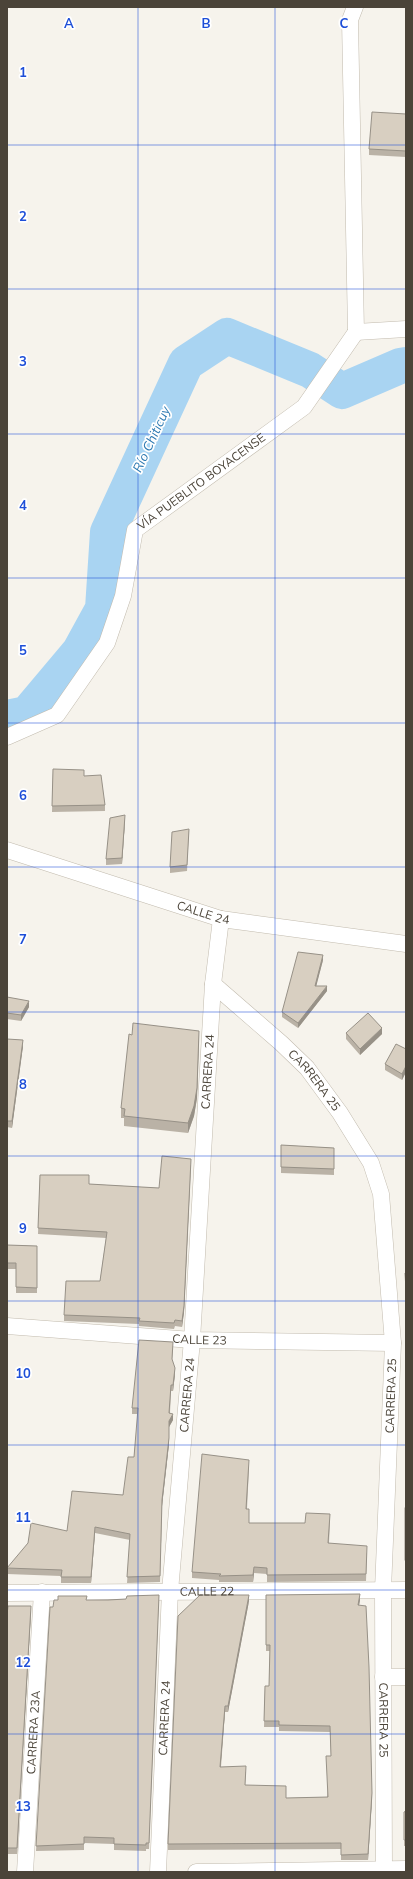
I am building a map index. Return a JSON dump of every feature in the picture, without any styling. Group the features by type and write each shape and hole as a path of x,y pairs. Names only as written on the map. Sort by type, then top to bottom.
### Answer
{"street":[{"path":"355,7 350,20 356,332 406,329"},
{"name":"VÍA PUEBLITO BOYACENSE","path":"7,737 57,715 107,643 123,596 135,530 304,407 356,332"},
{"name":"CALLE 24","path":"7,850 221,919 406,944"},
{"name":"CARRERA 24","path":"158,1872 170,1591 192,1340 213,984 221,919"},
{"name":"CARRERA 25","path":"213,984 281,1043 307,1068 340,1113 371,1164 381,1194 393,1343 383,1590 384,1870"},
{"name":"CALLE 23","path":"7,1326 192,1340 393,1343"},
{"name":"CALLE 22","path":"7,1593 406,1590"},
{"name":"CARRERA 23A","path":"25,1872 42,1592"},
{"path":"383,1677 406,1677"},
{"path":"196,1872 406,1869"}],"building":[{"path":"372,112 406,114 406,151 369,149"},
{"path":"53,769 84,770 84,776 101,775 105,805 52,806"},
{"path":"125,815 122,858 106,859 110,818"},
{"path":"189,829 187,865 170,867 172,832"},
{"path":"298,952 323,955 315,986 327,986 298,1023 282,1012"},
{"path":"7,997 29,1001 21,1015 7,1013"},
{"path":"368,1013 382,1028 360,1049 346,1033"},
{"path":"133,1023 199,1031 197,1088 194,1106 188,1123 124,1116 125,1109 121,1108 129,1034 132,1035"},
{"path":"7,1039 23,1040 12,1121 7,1121"},
{"path":"396,1044 406,1049 406,1066 402,1074 385,1064"},
{"path":"281,1145 334,1148 334,1169 281,1167"},
{"path":"162,1156 191,1159 182,1321 175,1320 174,1323 139,1321 140,1318 64,1315 66,1281 100,1281 107,1232 38,1228 40,1175 89,1175 89,1184 159,1188"},
{"path":"7,1245 37,1246 37,1288 16,1287 16,1263 7,1263"},
{"path":"139,1340 173,1342 172,1359 175,1368 173,1385 171,1385 169,1413 173,1414 169,1421 169,1438 162,1500 160,1576 127,1577 130,1534 95,1527 91,1577 61,1577 62,1570 7,1568 28,1543 31,1523 67,1531 72,1491 123,1495 128,1457 134,1457 138,1408 132,1408"},
{"path":"202,1454 249,1460 246,1509 249,1509 249,1523 305,1523 306,1513 330,1514 328,1543 367,1546 366,1574 267,1575 267,1568 254,1567 253,1575 219,1576 221,1574 192,1572"},
{"path":"406,1508 406,1560 405,1560"},
{"path":"360,1594 358,1605 366,1606 369,1667 372,1793 368,1854 341,1855 341,1843 168,1844 178,1616 200,1595 249,1595 228,1706 225,1706 220,1767 246,1766 245,1785 286,1786 286,1798 328,1797 326,1756 331,1756 330,1726 279,1725 279,1721 264,1721 265,1686 269,1686 270,1645 266,1645 266,1595"},
{"path":"159,1595 149,1843 146,1843 146,1845 114,1844 114,1838 84,1837 84,1844 36,1846 50,1607 53,1607 54,1600 58,1600 58,1596 87,1596 86,1600 108,1600 126,1599 127,1596"},
{"path":"8,1606 31,1606 17,1848 7,1848"},
{"path":"406,1811 406,1840 404,1840 404,1812"}],"waterway":[{"name":"Río Chiticuy","path":"7,718 27,714 80,651 103,609 108,532 186,363 227,336 310,370 342,391 400,366 406,365"}]}
